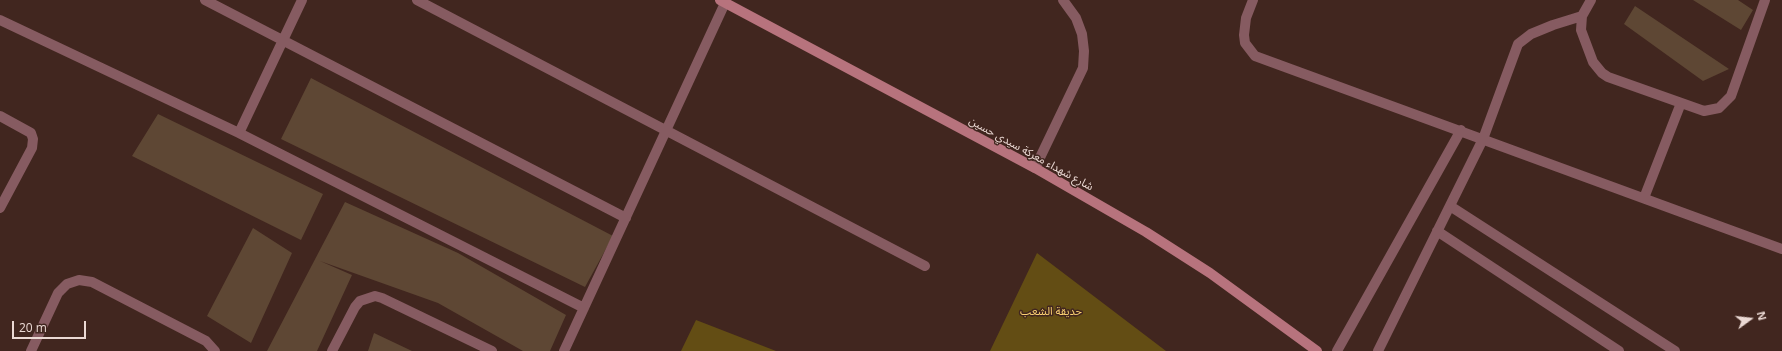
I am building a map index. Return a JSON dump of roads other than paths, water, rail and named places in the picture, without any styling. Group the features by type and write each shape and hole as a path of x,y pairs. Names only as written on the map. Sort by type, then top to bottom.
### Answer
{"main road":[{"name":"شارع شهداء معركة سيدي حسين","path":"723,1 1035,168 1146,232 1197,265 1318,351"}],"lane":[{"path":"205,0 626,218"},
{"path":"239,133 302,0"},
{"path":"417,0 925,266"},
{"path":"1035,168 1083,68 1084,51 1082,34 1076,18 1063,0"},
{"path":"1253,0 1246,18 1244,35 1245,43 1255,56 1461,130 1782,249"},
{"path":"1591,0 1582,16 1581,30 1590,56 1602,73 1608,77 1704,111 1719,108 1730,96 1765,0"},
{"path":"564,351 666,130 723,1"},
{"path":"1378,351 1483,139 1518,44 1531,34 1582,16"},
{"path":"0,20 239,133 584,308"},
{"path":"1644,198 1681,103"},
{"path":"0,116 31,133 33,139 32,148 0,208"},
{"path":"1338,351 1461,130"},
{"path":"1450,206 1675,351"},
{"path":"1437,231 1619,351"},
{"path":"32,351 58,293 67,284 79,280 92,282 206,341 215,351"},
{"path":"332,351 355,307 360,301 374,296 382,298 492,351"}],"park label":[{"name":"حديقة الشعب","path":"1051,312"}]}
